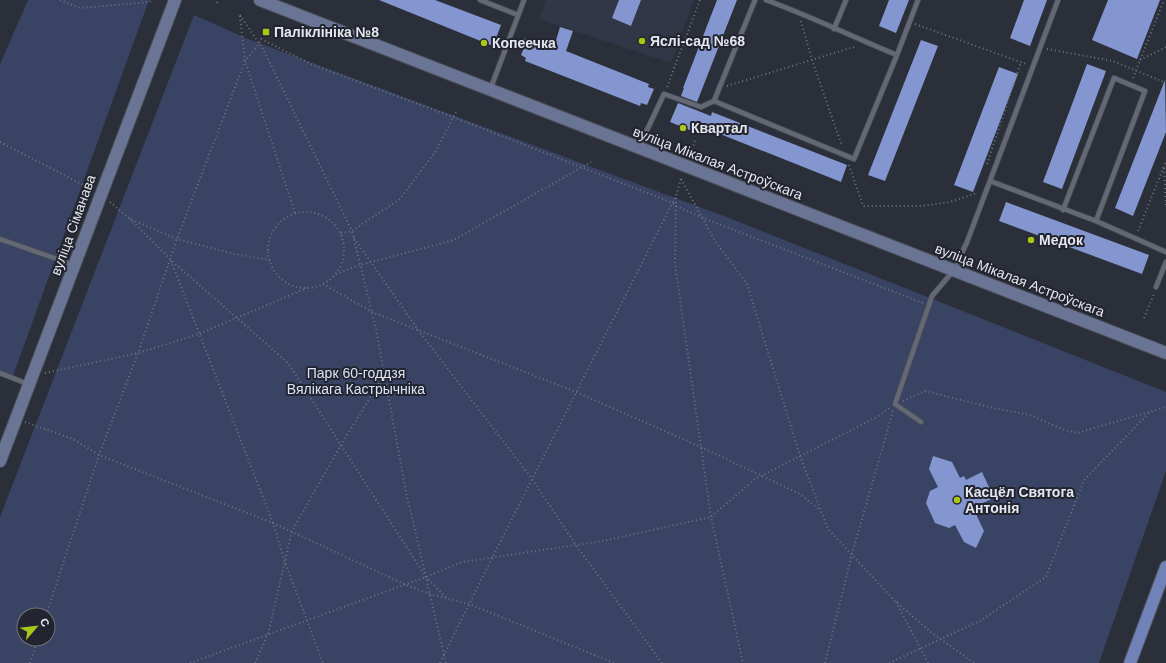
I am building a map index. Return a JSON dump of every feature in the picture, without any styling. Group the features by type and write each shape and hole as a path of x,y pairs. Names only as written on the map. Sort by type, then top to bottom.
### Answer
{"main road":[{"name":"вуліца Сіманава","path":"0,461 175,0"},
{"name":"вуліца Мікалая Астроўскага","path":"260,0 1166,354"},
{"path":"1130,663 1166,567"}],"lane":[{"path":"480,0 518,15"},
{"path":"490,90 502,62 524,0"},
{"path":"639,148 664,94 701,107 714,101 754,0"},
{"path":"766,0 798,12 834,29 897,55"},
{"path":"834,29 846,0"},
{"path":"714,101 854,159 918,0"},
{"path":"921,422 895,404 932,296 954,270 967,242 1058,0"},
{"path":"1063,210 1114,78 1145,91 1096,221"},
{"path":"990,181 1063,210 1096,221 1166,252"},
{"path":"0,239 75,265"},
{"path":"1156,287 1166,262"},
{"path":"0,373 31,380"}],"path":[{"path":"60,0 80,8 150,2 151,0"},
{"path":"664,94 700,0"},
{"path":"1130,85 1164,0"},
{"path":"798,12 812,60 863,206 922,206 950,202 977,194 980,187"},
{"path":"295,213 245,61 240,15 259,44 354,238 372,312 406,492 446,663"},
{"path":"910,22 1033,66"},
{"path":"49,607 99,456 138,353 177,240 245,61 259,44 266,28"},
{"path":"261,39 313,65 453,117 673,203 676,206 703,218 929,305"},
{"path":"719,88 868,42"},
{"path":"1140,60 1166,47"},
{"path":"1040,48 1113,61 1166,83"},
{"path":"987,165 1021,62"},
{"path":"341,233 352,232 400,199 436,151 457,110"},
{"path":"689,160 695,140"},
{"path":"0,142 101,194 171,260 288,363 426,577 447,598"},
{"path":"1135,238 1166,161"},
{"path":"31,380 138,353 199,334 307,288 323,284 336,274 360,265 454,240 591,162"},
{"path":"1164,167 1166,205"},
{"path":"440,663 673,203 681,179 715,241 747,284 800,456 828,529 894,600 941,639 974,663"},
{"path":"676,196 675,264 701,448 711,517 743,663"},
{"path":"307,288 299,287 283,280 275,271 270,260 269,243 273,231 281,221 295,213 318,213 331,221 341,233 344,240 344,254 340,268 336,274"},
{"path":"130,220 177,240 234,254 270,260"},
{"path":"354,238 420,331 532,479 576,545 662,663"},
{"path":"171,260 273,523 306,621 323,663"},
{"path":"323,284 372,312 576,392 701,448 800,494 821,511"},
{"path":"1144,318 1156,287"},
{"path":"256,663 268,634 292,531 341,445 384,375"},
{"path":"190,663 426,577 462,562 602,541 711,517 755,479 877,417 895,404 925,391 993,408 1030,415 1064,430 1077,433 1166,407"},
{"path":"826,663 852,554 895,404"},
{"path":"889,663 980,621 1046,577 1084,480 1150,412"},
{"path":"16,419 73,439 99,456 292,531 404,584 430,594 469,604 614,663"},
{"path":"894,600 928,663"},
{"path":"30,663 35,647"}],"shaded area":[{"name":"Яслі-сад №68","path":"546,0 694,0 671,63 539,19"}],"green space":[{"path":"28,0 149,0 13,376 0,370 0,64"},
{"name":"Парк 60-годдзя Вялікага Кастрычніка","path":"194,15 248,39 729,218 1166,392 1166,471 1099,663 0,663 0,517"}],"building":[{"path":"379,0 435,0 501,25 493,46"},
{"path":"619,0 641,0 631,26 612,18"},
{"path":"717,0 737,0 697,102 681,96"},
{"path":"889,0 909,0 896,33 879,26"},
{"path":"1024,0 1047,0 1030,46 1010,38"},
{"path":"1108,0 1160,0 1137,59 1092,40"},
{"path":"560,27 573,31 566,51 649,84 648,87 654,89 647,105 641,103 640,106 525,61 526,58 521,55 524,48 520,47 523,38 531,42 533,38 554,47"},
{"path":"921,40 938,46 885,181 868,175"},
{"path":"1087,64 1106,71 1062,189 1043,182"},
{"path":"999,67 1018,74 973,192 954,185"},
{"path":"1165,80 1166,132 1133,216 1115,208"},
{"path":"678,103 711,116 712,112 847,165 841,182 700,126 697,133 670,122"},
{"path":"1006,202 1149,255 1142,274 999,221"},
{"name":"Касцёл Святога Антонія","path":"933,456 952,462 960,478 964,476 966,480 982,472 994,498 978,505 980,509 975,512 984,531 976,548 964,542 955,525 949,528 935,523 926,503 930,491 938,487 929,469"}],"place":[{"name":"Паліклініка №8","path":"266,32"},
{"name":"Яслі-сад №68","path":"642,41"},
{"name":"Копеечка","path":"484,43"},
{"name":"Квартал","path":"683,128"},
{"name":"Медок","path":"1031,240"},
{"name":"Касцёл Святога Антонія","path":"957,500"}]}
